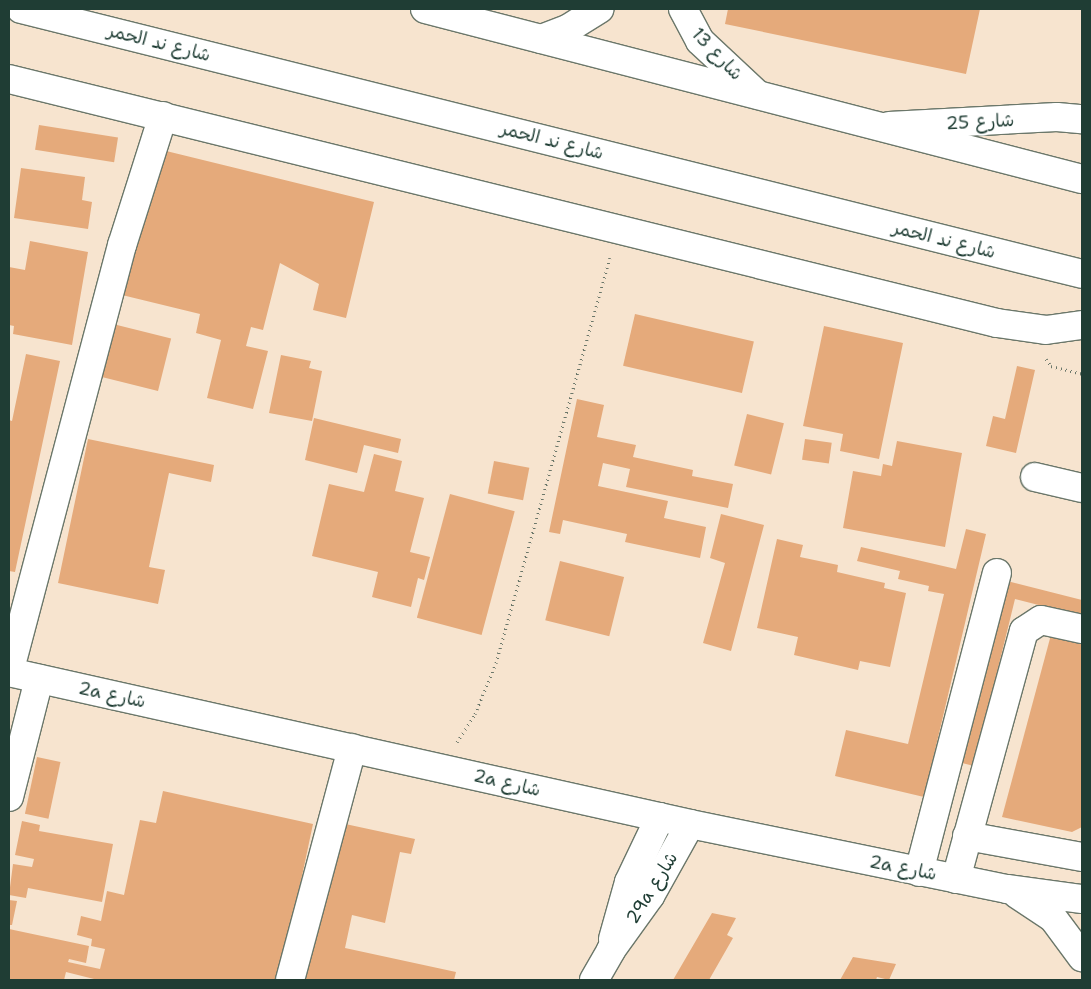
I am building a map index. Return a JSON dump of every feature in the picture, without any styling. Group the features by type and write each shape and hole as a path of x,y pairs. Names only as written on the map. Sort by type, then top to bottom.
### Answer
{"street":[{"name":"شارع ند الحمر","path":"21,9 1082,274"},
{"path":"541,39 570,28 600,9"},
{"name":"شارع 13","path":"683,9 700,41 758,95"},
{"path":"436,10 877,127 1082,179"},
{"path":"9,80 618,227 997,323 1046,330 1082,325"},
{"path":"9,672 122,245 163,116"},
{"name":"شارع 25","path":"877,127 1057,117 1082,119"},
{"path":"1035,477 1082,488"},
{"path":"919,872 997,573"},
{"path":"956,879 1024,630 1041,620 1082,629"},
{"name":"2a شارع","path":"9,672 690,824 919,872 1006,888 1082,899"},
{"path":"9,797 39,679"},
{"path":"290,980 352,748"},
{"name":"29a شارع","path":"611,950 629,882 660,817"},
{"name":"29a شارع","path":"594,980 611,950 650,896 690,824"},
{"path":"967,836 1082,857"},
{"name":"2a شارع","path":"1006,888 1053,918 1082,957"}],"path":[{"path":"440,768 475,714 496,663 618,227"}],"building":[{"path":"728,9 980,9 966,74 725,24"},
{"path":"39,125 118,138 114,162 35,150"},
{"path":"158,149 374,202 346,318 313,310 319,284 280,263 263,330 251,327 246,346 268,351 253,409 207,398 221,340 196,333 200,314 122,295"},
{"path":"21,168 85,177 82,200 92,202 88,229 14,218"},
{"path":"30,241 88,252 72,345 13,334 14,326 9,325 9,267 25,270"},
{"path":"635,314 754,341 742,393 623,366"},
{"path":"109,323 171,338 158,391 96,375"},
{"path":"824,326 903,343 879,459 840,451 843,434 803,426"},
{"path":"26,354 60,361 15,572 9,571 9,420 12,421"},
{"path":"281,355 311,361 309,368 322,371 312,421 269,413"},
{"path":"1017,366 1035,370 1016,453 986,446 993,416 1005,419"},
{"path":"577,399 604,405 597,437 636,445 633,457 693,470 692,476 733,484 728,508 626,487 630,469 603,463 598,486 668,501 664,518 706,527 700,558 625,542 627,534 563,520 560,534 549,532"},
{"path":"747,414 784,423 771,475 734,465"},
{"path":"314,418 401,439 398,453 364,445 357,473 305,460"},
{"path":"88,439 214,465 211,482 169,473 149,567 165,570 158,604 58,583"},
{"path":"805,439 832,443 829,464 802,460"},
{"path":"897,441 962,453 945,547 843,528 853,471 881,476 883,464 892,466"},
{"path":"374,454 402,461 395,491 424,498 410,552 430,557 424,580 418,578 411,607 372,597 378,572 312,556 329,484 364,492"},
{"path":"494,461 529,468 523,500 488,493"},
{"path":"450,494 515,511 482,635 417,618"},
{"path":"721,514 764,525 731,651 703,643 725,563 710,558"},
{"path":"966,529 986,534 924,797 835,776 846,730 908,744 944,594 928,591 929,586 898,579 900,571 857,561 861,547 956,569"},
{"path":"777,539 803,545 800,557 838,565 837,572 885,583 884,588 906,593 890,667 860,661 858,670 794,655 798,637 757,628"},
{"path":"560,561 624,577 609,636 545,620"},
{"path":"1007,581 1082,600 1082,616 1015,599 974,766 962,763"},
{"path":"1052,631 1082,639 1082,827 1072,832 1002,817"},
{"path":"37,757 60,762 48,819 25,814"},
{"path":"163,791 313,824 280,980 98,980 66,972 64,980 9,980 9,929 89,946 86,963 69,959 68,962 100,969 105,949 91,946 92,939 77,935 81,916 101,921 107,891 124,895 140,820 156,823"},
{"path":"22,821 40,825 39,831 113,844 102,902 28,888 26,898 9,895 13,864 32,867 34,859 15,855"},
{"path":"336,822 415,839 411,854 400,852 385,923 352,915 345,948 456,972 454,980 302,980"},
{"path":"9,900 17,901 12,925 9,925"},
{"path":"712,913 736,918 727,935 733,938 709,980 673,980"},
{"path":"853,957 896,964 889,980 877,977 876,980 840,980"}]}
